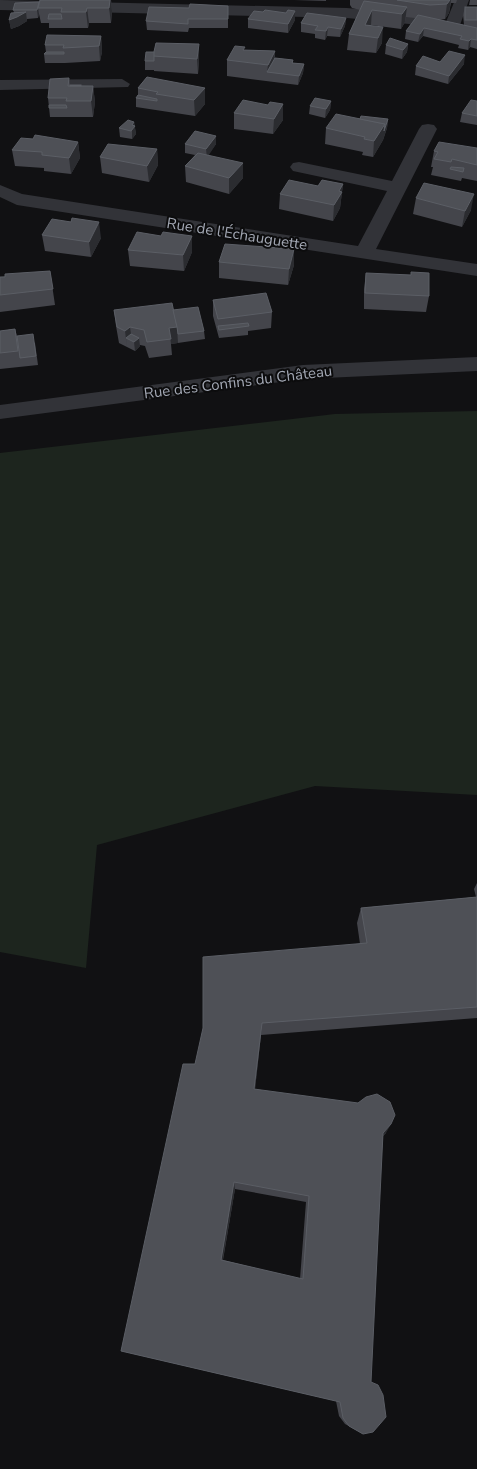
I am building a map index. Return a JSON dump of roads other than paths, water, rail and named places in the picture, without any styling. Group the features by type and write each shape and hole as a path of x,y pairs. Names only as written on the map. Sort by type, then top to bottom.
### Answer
{"street":[{"path":"452,27 462,0"},
{"path":"0,5 345,6 452,27 477,34"},
{"path":"0,85 122,84"},
{"path":"364,253 428,129"},
{"path":"299,167 398,188"},
{"name":"Rue de l'Échauguette","path":"0,190 17,199 477,270"},
{"name":"Rue des Confins du Château","path":"0,412 303,372 477,364"}]}
